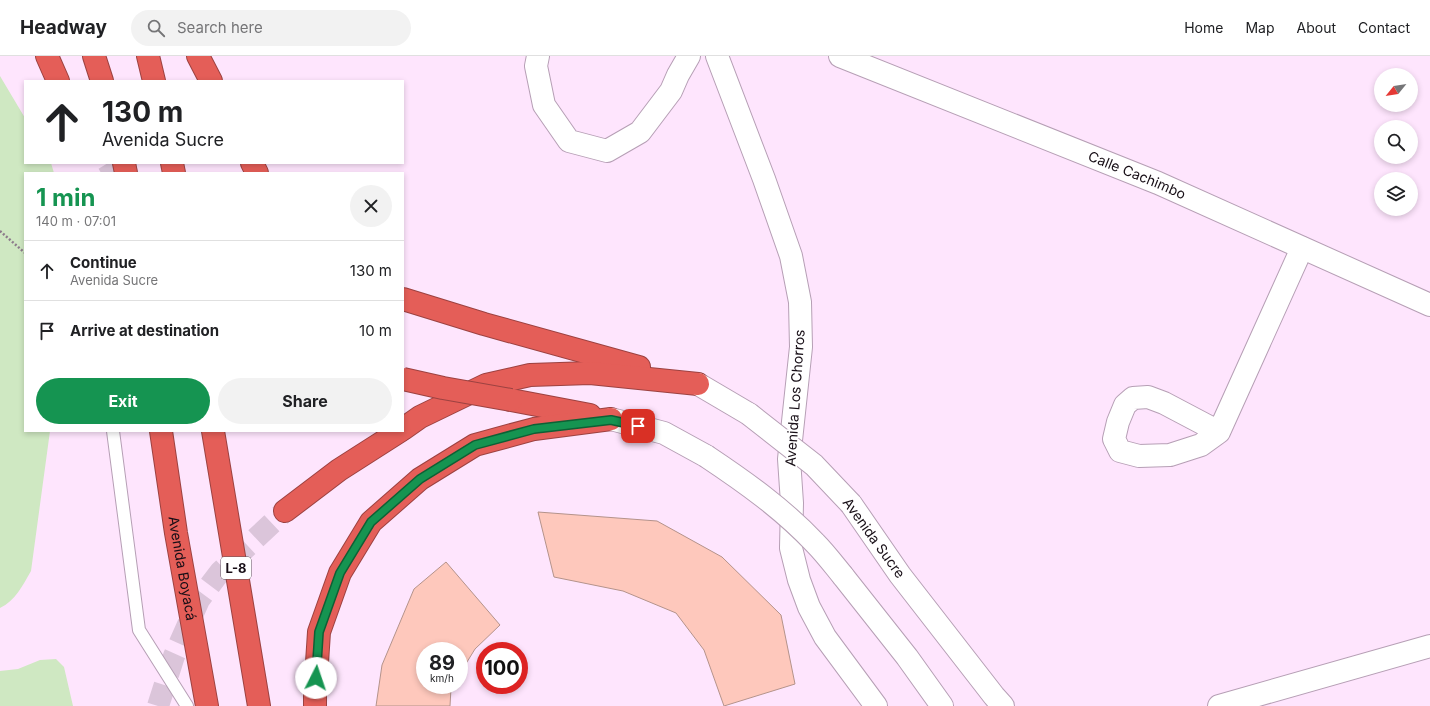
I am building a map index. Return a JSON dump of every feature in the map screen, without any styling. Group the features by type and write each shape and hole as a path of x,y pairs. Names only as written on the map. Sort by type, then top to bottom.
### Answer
{"highway":[{"path":"47,56 58,80"},
{"path":"94,56 102,80"},
{"path":"148,56 154,80"},
{"path":"198,56 210,80"},
{"path":"404,299 484,324 698,384"},
{"path":"404,428 420,417 486,385 530,375 590,373 698,384"},
{"path":"404,379 611,420"},
{"path":"315,706 319,632 340,573 371,522 420,479 475,445 534,429 611,420"},
{"name":"Avenida Boyacá","path":"162,432 176,533 207,706"},
{"name":"L-8","path":"213,432 259,706"},
{"path":"285,511 339,470 398,432"}],"street":[{"path":"538,56 536,66 544,104 569,141 607,151 640,132 671,91 689,56"},
{"name":"Avenida Los Chorros","path":"717,56 764,179 791,256 800,302 801,347 789,459 792,503 791,548 799,580 809,607 825,637 872,705"},
{"name":"Calle Cachimbo","path":"840,56 1158,183 1430,305"},
{"path":"1219,432 1302,248"},
{"name":"Avenida Sucre","path":"698,384 749,414 814,465 851,504 900,575 1003,706"},
{"path":"611,420 664,433 706,456 743,481 773,504 816,543 906,657 942,706"},
{"path":"1219,706 1430,646"}],"lane":[{"path":"113,432 139,630 187,706"}],"path":[{"path":"0,230 24,252"}],"green space":[{"path":"0,76 24,116 24,164 51,164 54,172 24,172 24,432 50,432 31,571 22,587 14,597 0,608"},
{"path":"56,659 64,667 73,706 0,706 0,671 18,669 40,660"}],"building":[{"path":"538,512 657,521 722,557 781,615 795,684 724,706 704,650 676,613 623,591 554,577"},
{"path":"446,562 500,625 482,642 476,642 476,648 468,660 468,642 416,642 416,694 451,694 450,706 376,706 382,665 414,589"}],"tunnel":[{"path":"109,164 113,172"},
{"path":"158,706 174,656 199,600 220,572 285,511"}],"route":[{"path":"316,678 319,632 340,573 371,522 420,479 475,445 534,429 611,420 638,426"}]}
